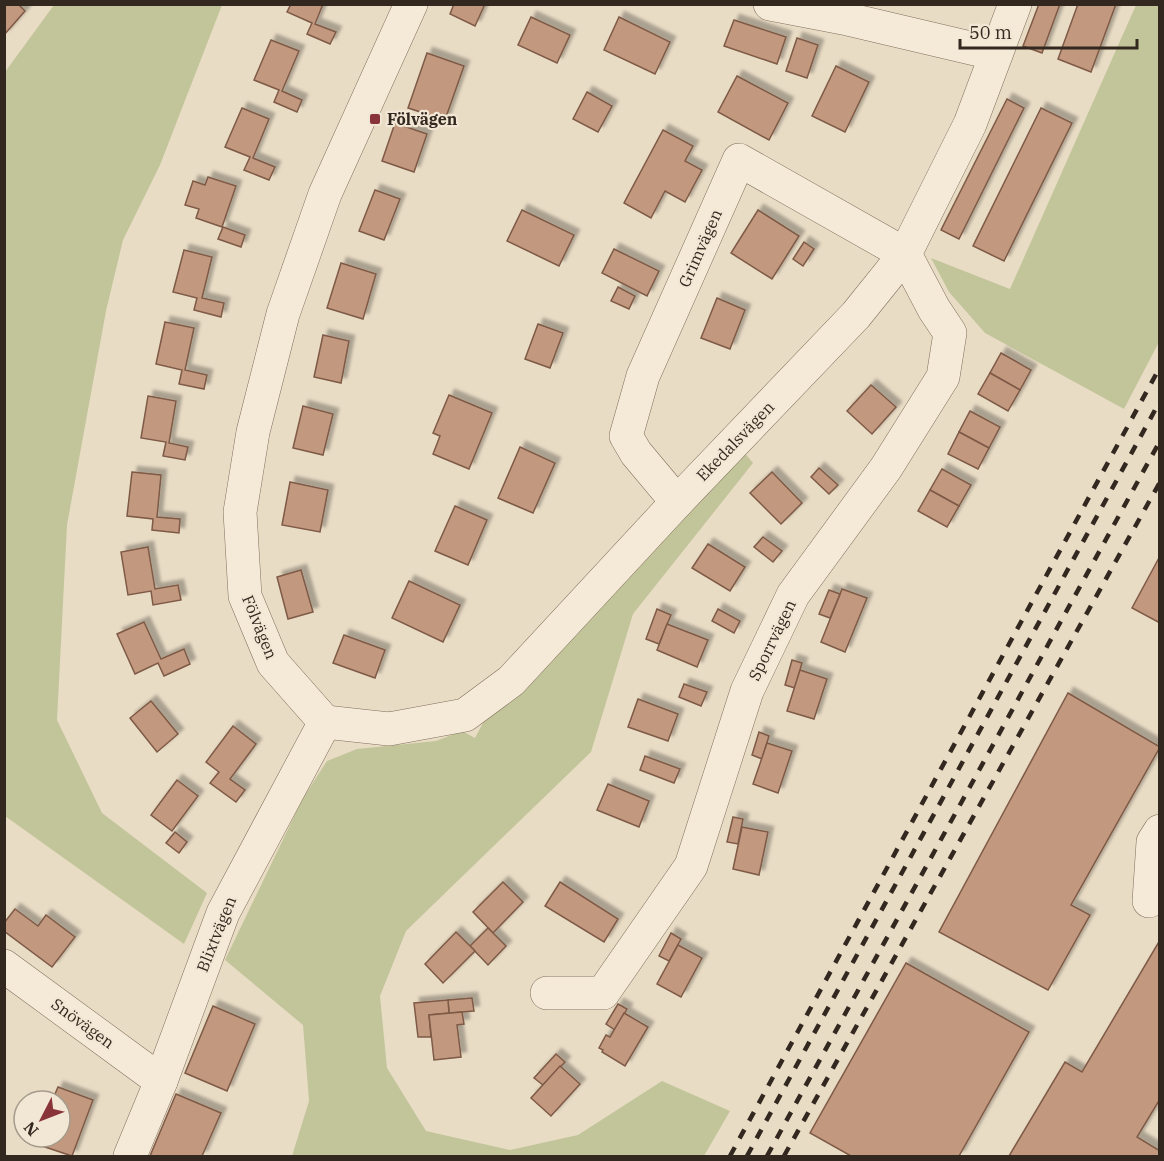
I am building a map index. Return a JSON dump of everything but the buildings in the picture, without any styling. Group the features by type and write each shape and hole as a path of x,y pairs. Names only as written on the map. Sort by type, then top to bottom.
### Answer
{"street":[{"name":"Fölvägen","path":"325,722 273,663 245,596 240,512 253,432 283,314 325,194 411,4"},
{"path":"770,4 845,11 996,54"},
{"name":"Ekedalsvägen","path":"325,722 389,729 465,715 511,681 677,502 856,315 905,254 970,124 1016,4"},
{"name":"Grimvägen","path":"677,502 636,453 626,435 643,376 739,160 905,254"},
{"name":"Sporrvägen","path":"547,993 603,993 691,866 747,691 794,595 886,468 943,377 950,333 933,309 905,254"},
{"name":"Blixtvägen","path":"130,1156 162,1080 228,901 325,722"},
{"path":"1149,901 1153,842 1160,831"},
{"name":"Snövägen","path":"4,966 162,1080"}],"green space":[{"path":"54,5 222,5 160,165 123,240 106,311 67,525 57,720 102,813 207,893 184,944 5,816 5,72"},
{"path":"1136,5 1159,5 1159,342 1124,409 985,333 949,292 931,258 1010,289"},
{"path":"743,451 753,463 633,614 591,752 406,931 380,996 387,1068 426,1131 510,1150 578,1135 662,1081 730,1111 704,1156 292,1156 309,1101 303,1025 225,960 303,798 327,761 357,749 436,741 462,731 475,738 485,719"}],"railway":[{"path":"730,1156 1160,367"},
{"path":"747,1156 1160,401"},
{"path":"767,1156 1160,441"},
{"path":"784,1156 1160,482"}],"place":[{"name":"Fölvägen","path":"375,119"}]}
